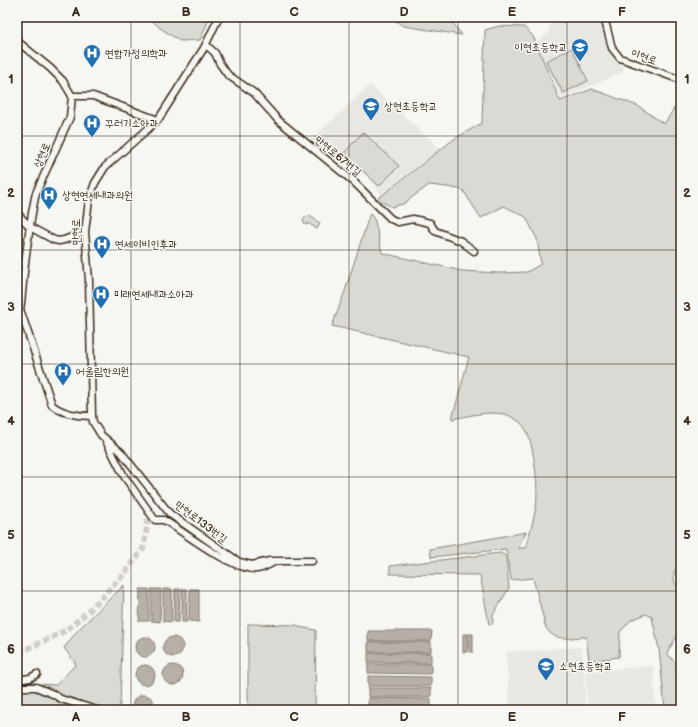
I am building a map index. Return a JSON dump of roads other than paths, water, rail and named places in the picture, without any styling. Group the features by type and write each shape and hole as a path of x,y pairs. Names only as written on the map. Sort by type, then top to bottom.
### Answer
{"street":[{"name":"만현로","path":"219,17 206,44 158,120 105,167 95,183 89,200 84,232 89,280 92,416 96,428 105,440 124,476 155,520 164,520 219,556 247,568 258,569 278,561"},
{"name":"이현로","path":"605,17 612,48 620,58 681,80"},
{"path":"17,42 59,76 72,96 93,96 158,120"},
{"name":"만현로67번길","path":"206,44 215,53 220,64 228,75 254,93 278,120 354,182 391,219 398,222 413,219 430,223 435,231 461,241 474,251"},
{"name":"상현로","path":"17,324 21,312 30,227 36,193 70,117 72,96"},
{"path":"17,213 30,227 49,238 59,241 84,232"},
{"path":"21,312 52,405 64,412 82,416 92,416"},
{"name":"만현로133번길","path":"105,440 121,452 170,514 239,562 252,565 266,561 312,561"},
{"path":"17,680 30,678 36,674"},
{"path":"17,687 36,687 61,699 97,710"}],"tunnel":[{"path":"19,653 67,630 95,605 123,575 143,549 148,510"}],"place":[{"name":"이현초등학교","path":"580,62"},
{"name":"연합가정의학과","path":"92,68"},
{"name":"상현초등학교","path":"371,121"},
{"name":"꾸러기소아과","path":"92,138"},
{"name":"상현연세내과의원","path":"49,210"},
{"name":"연세이비인후과","path":"102,259"},
{"name":"미래연세내과소아과","path":"101,309"},
{"name":"어울림한의원","path":"63,386"},
{"name":"소현초등학교","path":"546,681"}]}
